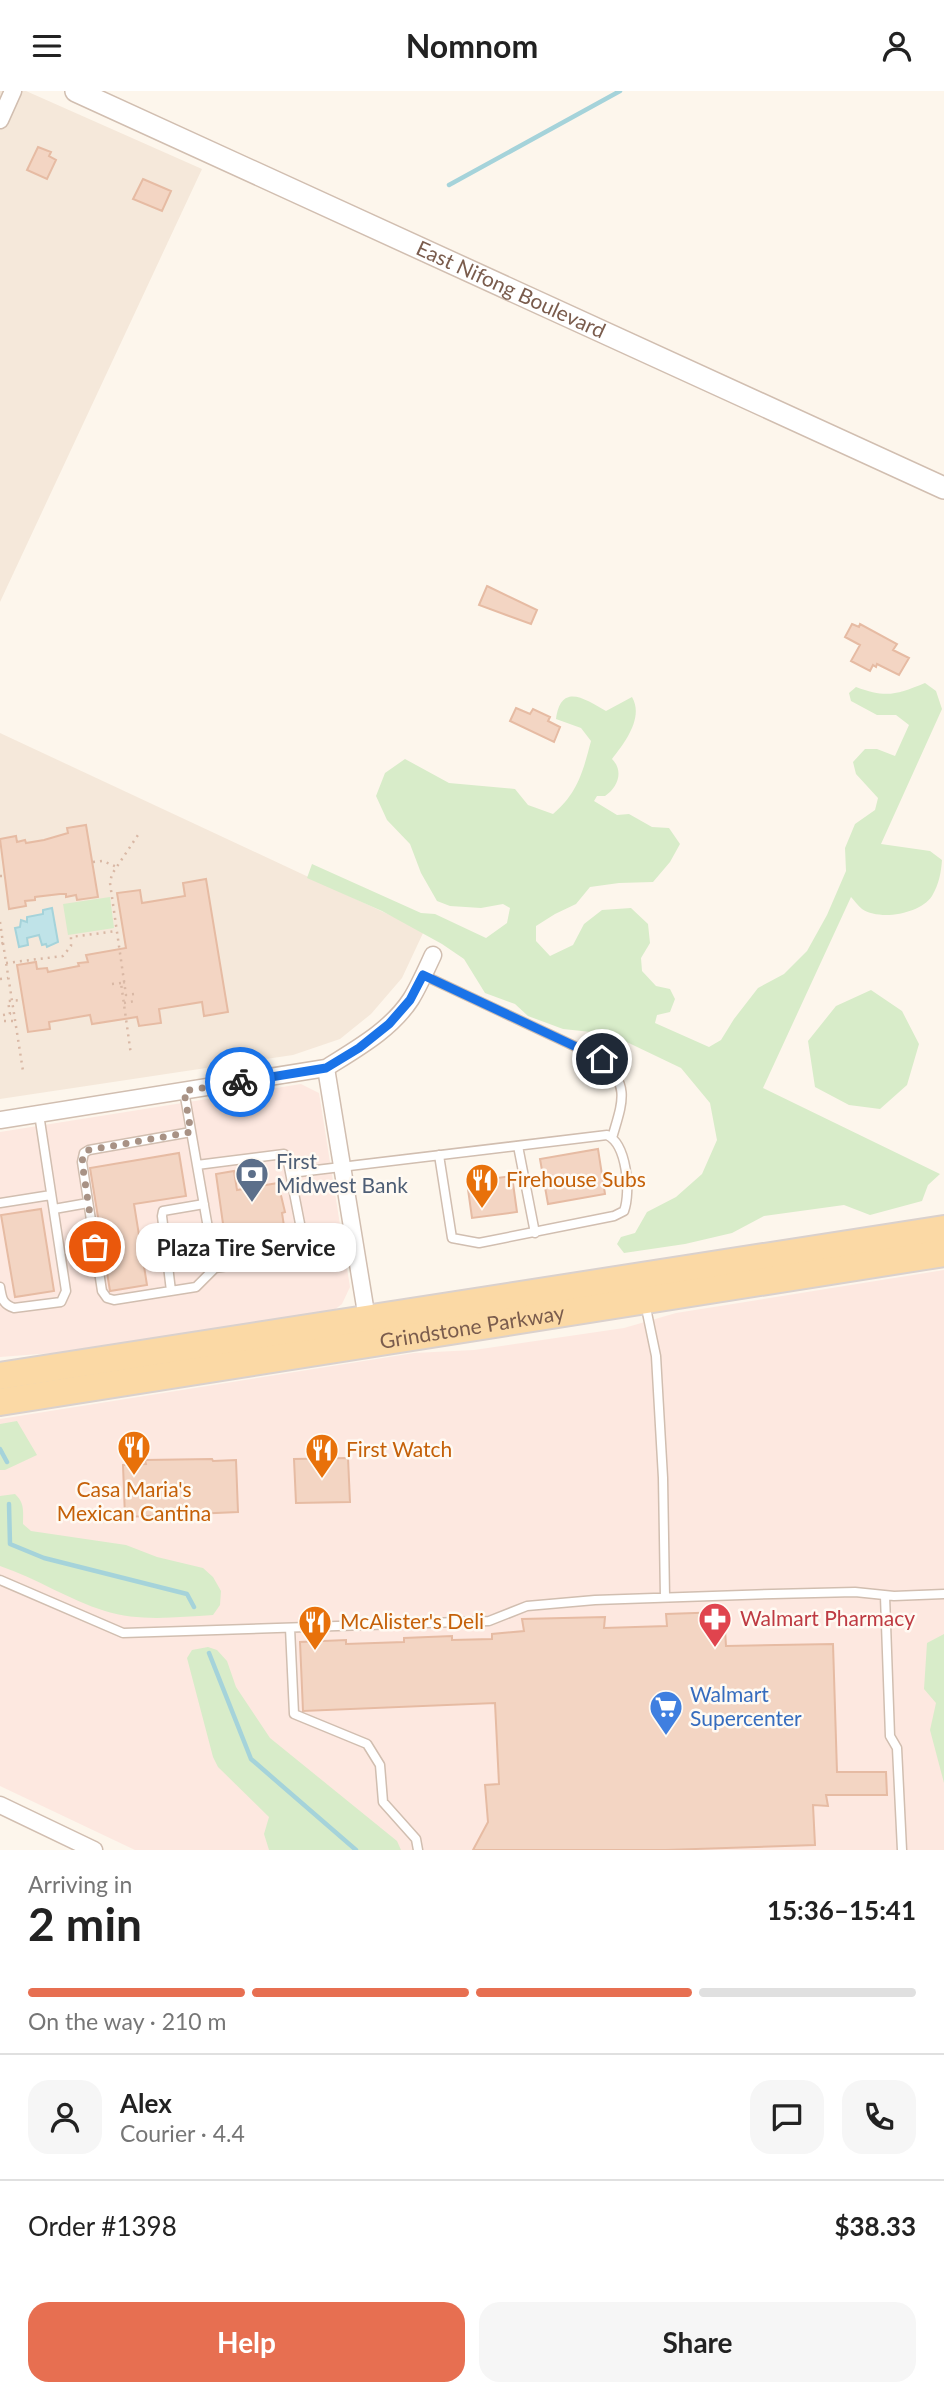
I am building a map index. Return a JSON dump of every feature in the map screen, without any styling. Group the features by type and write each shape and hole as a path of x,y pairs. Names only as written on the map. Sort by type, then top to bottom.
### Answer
{"main road":[{"name":"Grindstone Parkway","path":"0,1376 944,1229"},
{"name":"Grindstone Parkway","path":"0,1402 944,1253"}],"street":[{"path":"0,120 13,91"},
{"name":"East Nifong Boulevard","path":"76,91 944,488"},
{"path":"0,1120 326,1068 359,1048 389,1024 410,1000 433,955"},
{"path":"326,1068 367,1319"},
{"path":"0,1805 94,1850"}],"lane":[{"path":"423,975 602,1059 618,1073 623,1099 612,1137"},
{"path":"184,1091 215,1269"},
{"path":"0,1287 2,1301 14,1308 61,1302 66,1291 39,1114"},
{"path":"191,1132 84,1153 82,1162 103,1295 114,1300 195,1287 215,1269 302,1254 304,1244 287,1157 279,1153 197,1165"},
{"path":"290,1173 439,1155 518,1146 607,1135 617,1144 629,1192 624,1211 614,1216 479,1243 452,1238 439,1155"},
{"path":"518,1146 535,1233"},
{"path":"0,1203 51,1195"},
{"path":"54,1209 88,1203"},
{"path":"171,1291 163,1211 204,1204"},
{"path":"645,1300 656,1356 663,1478 665,1597"},
{"path":"0,1580 122,1633 489,1621 527,1606 665,1597 855,1592 885,1596 944,1594"},
{"path":"885,1596 890,1736 897,1748 902,1850"},
{"path":"290,1628 294,1714 367,1744 380,1765 383,1802 416,1839 418,1850"}],"path":[{"path":"131,1055 110,883 140,832"},
{"path":"93,862 103,861 117,867"},
{"path":"0,922 1,944 23,1071"},
{"path":"116,926 122,925"},
{"path":"6,963 63,956 71,946 71,937 117,931"},
{"path":"121,962 128,961"},
{"path":"0,979 8,978"},
{"path":"112,984 123,983"},
{"path":"123,983 126,995 134,994"},
{"path":"3,1015 10,1014 8,1001 23,1000"},
{"path":"124,1003 135,1001"},
{"path":"4,1021 15,1021"}],"shaded area":[{"path":"0,91 26,91 202,169 0,602"},
{"path":"0,733 424,931 402,978 371,1014 340,1039 293,1055 0,1099"},
{"path":"301,1084 319,1093 350,1287 342,1304 334,1310 53,1353 0,1357 0,1132"},
{"path":"944,1270 944,1850 135,1850 0,1786 0,1419 414,1353 474,1350 624,1328 676,1313"}],"green space":[{"path":"925,683 936,691 942,709 881,844 930,851 942,860 936,887 926,902 899,914 870,913 851,897 763,1088 940,1174 928,1185 922,1201 870,1215 844,1205 764,1216 732,1233 685,1244 624,1253 617,1244 621,1237 635,1233 647,1212 676,1197 702,1174 717,1140 710,1103 681,1068 610,1034 563,1029 528,1016 515,1004 485,993 464,959 442,944 382,911 307,878 312,864 421,913 435,914 486,938 507,923 510,908 503,904 481,908 450,906 437,901 421,873 410,844 387,820 376,796 385,773 405,759 449,783 515,789 528,805 553,814 574,790 591,741 581,728 556,719 563,700 575,697 606,711 632,697 636,713 634,721 627,738 612,759 618,769 618,779 610,792 605,796 597,796 594,801 617,815 629,814 652,827 669,828 680,844 670,862 653,882 590,887 576,904 536,926 536,941 550,956 573,945 584,924 602,910 631,908 648,924 650,943 641,958 642,971 656,986 670,989 675,999 670,1012 657,1015 655,1023 709,1047 721,1040 758,988 784,974 807,951 827,915 846,871 845,848 855,824 875,810 878,798 856,774 853,762 865,749 877,749 895,756 909,725 896,715 877,715 851,701 849,693 856,687 875,693 891,694"},
{"path":"110,897 114,928 68,935 63,904"},
{"path":"871,990 902,1011 919,1044 907,1085 880,1109 849,1105 815,1087 808,1041 836,1006"},
{"path":"17,1421 37,1455 0,1470 0,1424"},
{"path":"15,1494 22,1504 23,1524 31,1531 126,1545 157,1557 203,1568 213,1577 221,1591 220,1605 213,1615 131,1617 78,1601 0,1566 0,1496"},
{"path":"944,1634 944,1783 930,1730 936,1703 924,1689 927,1643"},
{"path":"208,1647 217,1650 227,1661 236,1687 270,1738 397,1841 401,1850 269,1850 264,1834 269,1817 218,1767 213,1757 187,1658 192,1650"}],"water":[{"path":"52,908 58,942 47,947 46,944 42,945 39,935 27,938 28,945 19,947 15,928 20,927 21,920 27,922 27,917 43,914 43,910"}],"building":[{"path":"38,147 51,152 49,156 56,160 47,179 27,170"},
{"path":"143,179 171,191 162,211 133,199"},
{"path":"487,586 537,610 531,624 479,605"},
{"path":"852,624 859,627 860,624 897,644 893,650 909,658 899,675 877,664 876,667 873,665 870,671 851,661 860,645 845,637"},
{"path":"516,708 530,714 533,709 550,717 548,721 560,727 554,742 510,721"},
{"path":"86,825 98,897 77,900 76,895 66,897 66,894 60,894 35,897 35,900 25,901 26,906 9,909 0,839 16,836 17,842 25,840 26,843 68,833 67,828"},
{"path":"206,879 228,1012 204,1016 202,1002 159,1009 161,1023 139,1026 137,1017 92,1024 90,1015 49,1022 50,1029 28,1032 17,965 36,962 37,969 47,968 48,972 88,962 86,955 126,948 117,893 140,890 142,903 185,896 183,883"},
{"path":"598,1149 605,1194 548,1204 540,1159"},
{"path":"179,1153 186,1196 134,1204 147,1285 110,1291 90,1168"},
{"name":"First Midwest Bank","path":"234,1171 237,1190 278,1183 285,1212 282,1213 284,1226 277,1226 277,1232 262,1235 263,1239 243,1242 225,1238 216,1174"},
{"path":"512,1176 517,1212 472,1218 467,1182"},
{"path":"41,1209 54,1291 15,1297 1,1215"},
{"name":"First Watch","path":"348,1458 350,1502 296,1503 294,1459"},
{"path":"145,1460 236,1460 238,1512 125,1517 123,1465 146,1464"},
{"name":"Walmart Supercenter","path":"724,1612 726,1646 833,1644 837,1772 886,1772 887,1795 826,1795 828,1806 813,1805 815,1845 666,1850 473,1850 488,1822 485,1785 499,1784 495,1703 303,1711 300,1642 404,1642 404,1638 452,1636 452,1640 492,1639 492,1634 524,1631 522,1619 605,1617 604,1628 667,1626 666,1614"}],"waterway":[{"path":"449,185 620,91"},
{"path":"0,1449 7,1462"},
{"path":"9,1504 10,1544 44,1558 187,1594 194,1607"},
{"path":"209,1653 251,1759 356,1850"}],"way so far":[{"path":"95,1247 82,1162 84,1153 191,1132 184,1091 240,1082"}],"place":[{"name":"First Midwest Bank","path":"252,1204"},
{"name":"Firehouse Subs","path":"482,1210"},
{"name":"Plaza Tire Service","path":"95,1247"},
{"name":"Casa Maria's Mexican Cantina","path":"134,1477"},
{"name":"First Watch","path":"322,1480"},
{"name":"Walmart Pharmacy","path":"715,1649"},
{"name":"McAlister's Deli","path":"315,1652"},
{"name":"Walmart Supercenter","path":"666,1737"}],"route":[{"path":"240,1082 326,1068 359,1048 389,1024 410,1000 423,975 602,1059"}]}
